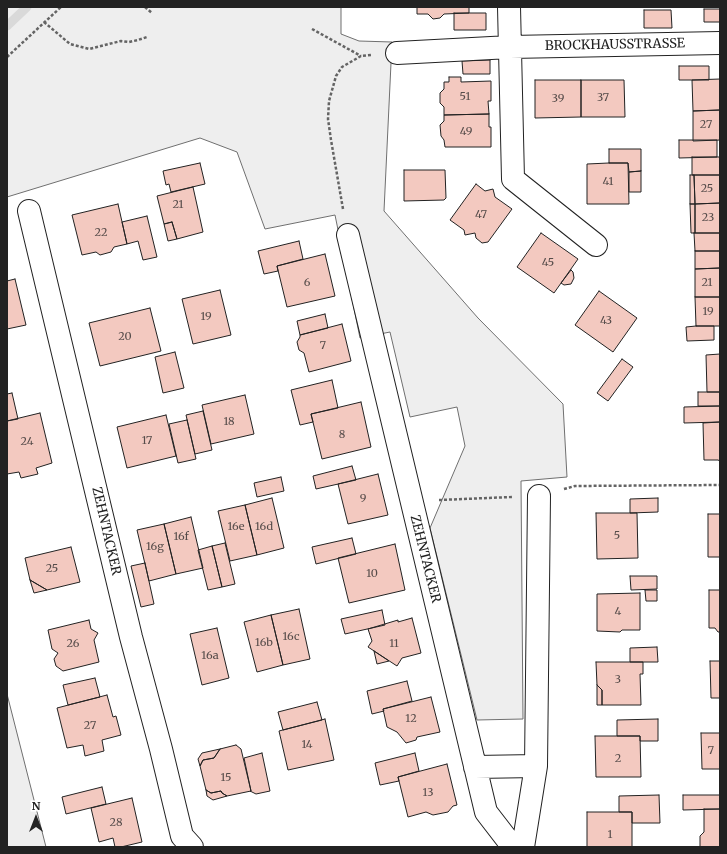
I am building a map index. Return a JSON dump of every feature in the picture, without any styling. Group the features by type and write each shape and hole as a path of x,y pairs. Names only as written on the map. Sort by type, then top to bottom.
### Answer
{"street":[{"path":"509,7 513,179 596,245"},
{"name":"BROCKHAUSSTRASSE","path":"397,53 510,47 720,43"},
{"name":"ZEHNTACKER","path":"29,211 131,637 161,749 182,836 192,847"},
{"name":"ZEHNTACKER","path":"348,235 486,812 514,847"},
{"path":"523,847 536,766 539,496"},
{"path":"475,767 536,766"}],"path":[{"path":"7,57 61,7"},
{"path":"145,7 152,13"},
{"path":"44,22 70,44 89,49 121,41 129,42 147,37"},
{"path":"312,29 361,56"},
{"path":"348,235 328,119 329,101 336,76 342,67 361,56 380,53 397,53"},
{"path":"658,485 720,484"}],"shaded area":[{"path":"7,7 341,7 341,34 359,41 392,42 384,211 478,318 563,404 567,477 521,481 523,719 477,720 430,528 465,446 457,407 410,417 390,332 360,338 335,215 265,229 237,152 200,138 7,197"},
{"path":"7,694 46,847 7,847"}],"building":[{"path":"417,7 469,7 469,13 444,14 440,18 433,19 428,14 417,14"},
{"path":"704,9 720,9 720,22 704,22"},
{"path":"644,10 671,10 672,28 644,28"},
{"path":"454,13 486,13 486,30 454,30"},
{"path":"490,60 490,74 463,74 462,61"},
{"path":"679,66 709,66 709,80 679,80"},
{"path":"449,77 461,77 461,82 491,81 491,101 488,101 489,114 444,115 444,107 440,103 440,93 444,89 444,82 449,82"},
{"path":"720,79 720,110 693,111 692,80"},
{"path":"535,80 581,80 581,117 535,118"},
{"path":"581,80 624,80 625,117 581,117"},
{"path":"720,110 720,140 693,141 693,111"},
{"path":"489,114 489,127 491,127 491,147 445,147 444,140 441,136 440,125 444,121 444,115"},
{"path":"679,140 717,140 717,157 679,158"},
{"path":"609,149 641,149 641,171 629,172 628,163 609,163"},
{"path":"692,157 720,157 720,175 692,175"},
{"path":"200,163 205,184 171,192 169,184 166,185 163,171"},
{"path":"628,163 629,204 587,204 587,164"},
{"path":"404,170 445,170 446,198 444,200 404,201"},
{"path":"641,171 641,192 629,192 629,172"},
{"path":"690,175 694,175 695,204 690,204"},
{"path":"694,175 720,175 720,203 695,204"},
{"path":"476,184 485,191 493,189 495,197 512,209 488,242 482,243 476,238 475,233 465,235 464,230 450,220"},
{"path":"193,187 203,232 177,239 172,222 164,224 157,196"},
{"path":"720,203 720,233 695,233 695,204"},
{"path":"118,204 127,244 114,247 111,252 100,255 96,252 82,255 72,215"},
{"path":"690,204 695,204 695,233 691,233"},
{"path":"147,216 157,257 143,260 138,241 127,244 122,222"},
{"path":"172,222 177,239 168,241 164,224"},
{"path":"541,233 578,259 554,293 517,267"},
{"path":"694,233 720,233 720,251 695,251"},
{"path":"299,241 303,259 277,266 278,271 264,274 258,251"},
{"path":"695,251 720,251 720,268 695,269"},
{"path":"325,254 335,296 287,307 277,266"},
{"path":"720,268 720,297 695,297 695,269"},
{"path":"571,270 574,278 571,284 564,285 561,283"},
{"path":"15,279 26,325 7,329 7,281"},
{"path":"220,290 231,335 193,344 182,299"},
{"path":"599,291 637,318 613,352 575,325"},
{"path":"695,297 720,297 720,326 696,326"},
{"path":"150,308 161,351 100,366 89,323"},
{"path":"325,314 328,328 300,335 297,321"},
{"path":"342,324 351,361 309,372 304,353 299,350 297,342 300,335"},
{"path":"714,326 714,340 687,341 686,327"},
{"path":"175,352 184,388 163,393 155,357"},
{"path":"720,354 720,392 707,392 706,355"},
{"path":"622,359 633,367 608,401 597,393"},
{"path":"332,380 338,408 311,414 313,422 300,425 291,390"},
{"path":"698,392 720,392 720,406 698,406"},
{"path":"12,393 18,419 7,421 7,394"},
{"path":"245,395 254,434 211,444 202,405"},
{"path":"361,402 371,447 322,459 311,414"},
{"path":"720,406 720,422 684,423 684,407"},
{"path":"203,411 212,450 195,454 186,415"},
{"path":"40,413 52,463 36,468 38,474 21,478 19,472 7,474 7,421"},
{"path":"166,415 176,456 127,468 117,427"},
{"path":"187,420 196,459 178,463 169,424"},
{"path":"720,422 720,461 704,460 703,423"},
{"path":"352,466 356,480 316,489 313,476"},
{"path":"378,474 388,515 348,524 338,484"},
{"path":"281,477 284,491 257,497 254,483"},
{"path":"272,498 284,548 257,555 245,505"},
{"path":"658,498 658,512 630,513 630,499"},
{"path":"245,505 257,555 230,561 218,511"},
{"path":"596,513 637,513 638,558 597,559"},
{"path":"708,514 720,514 720,557 708,557"},
{"path":"191,517 203,568 176,574 164,524"},
{"path":"164,524 176,574 149,581 137,530"},
{"path":"352,538 356,554 316,564 312,547"},
{"path":"225,543 235,584 222,587 212,546"},
{"path":"395,544 405,590 349,603 338,558"},
{"path":"212,546 222,587 208,590 198,550"},
{"path":"71,547 80,582 47,590 30,580 25,558"},
{"path":"145,563 154,604 141,607 131,566"},
{"path":"630,576 657,576 657,589 631,590"},
{"path":"30,580 47,590 34,593"},
{"path":"645,590 657,590 657,601 646,601"},
{"path":"709,590 720,590 720,632 718,632 715,628 709,628"},
{"path":"640,593 640,630 622,630 620,632 597,631 597,594"},
{"path":"299,609 310,659 283,665 271,615"},
{"path":"382,610 385,625 345,634 341,619"},
{"path":"271,615 283,665 257,672 244,622"},
{"path":"412,618 421,653 402,658 397,666 368,647 372,641 368,629 398,620 398,622"},
{"path":"89,620 91,629 98,633 94,640 99,662 63,671 56,666 54,659 58,653 52,649 48,630"},
{"path":"217,628 229,678 202,685 190,634"},
{"path":"657,647 658,662 630,662 630,648"},
{"path":"374,651 389,661 377,664"},
{"path":"710,661 720,661 720,698 711,698"},
{"path":"596,662 643,662 643,674 640,674 641,705 602,705 602,690 597,685"},
{"path":"95,678 100,697 68,705 63,685"},
{"path":"407,681 412,701 383,709 384,711 372,714 367,691"},
{"path":"597,685 602,690 602,705 597,705"},
{"path":"107,695 113,717 116,716 121,735 102,740 104,751 85,756 83,745 67,748 57,708"},
{"path":"431,697 440,732 417,737 416,740 406,743 397,732 387,727 383,709"},
{"path":"317,702 322,720 283,730 278,712"},
{"path":"325,719 334,760 288,770 279,731"},
{"path":"658,719 658,741 640,741 640,736 617,736 617,720"},
{"path":"701,733 720,733 720,769 702,769"},
{"path":"595,736 640,736 641,777 596,777"},
{"path":"236,745 241,749 251,791 227,796 221,791 211,793 206,790 200,766 203,760 214,758 220,749"},
{"path":"220,749 214,758 203,760 200,766 198,759 202,753"},
{"path":"262,753 270,791 256,794 250,791 244,758"},
{"path":"415,753 419,771 398,777 399,781 380,785 375,763"},
{"path":"447,764 457,805 453,806 448,812 433,815 426,812 408,817 398,777"},
{"path":"102,787 106,804 66,814 62,797"},
{"path":"206,790 211,793 221,791 227,796 213,800 207,796"},
{"path":"659,795 660,823 632,823 632,812 619,812 619,796"},
{"path":"683,795 720,795 720,809 683,810"},
{"path":"132,798 142,842 115,847 113,838 99,842 91,808"},
{"path":"704,809 720,809 720,847 700,847 700,836 704,832"},
{"path":"587,812 632,812 632,847 587,847"}],"waterway":[{"path":"7,26 27,7"}]}
